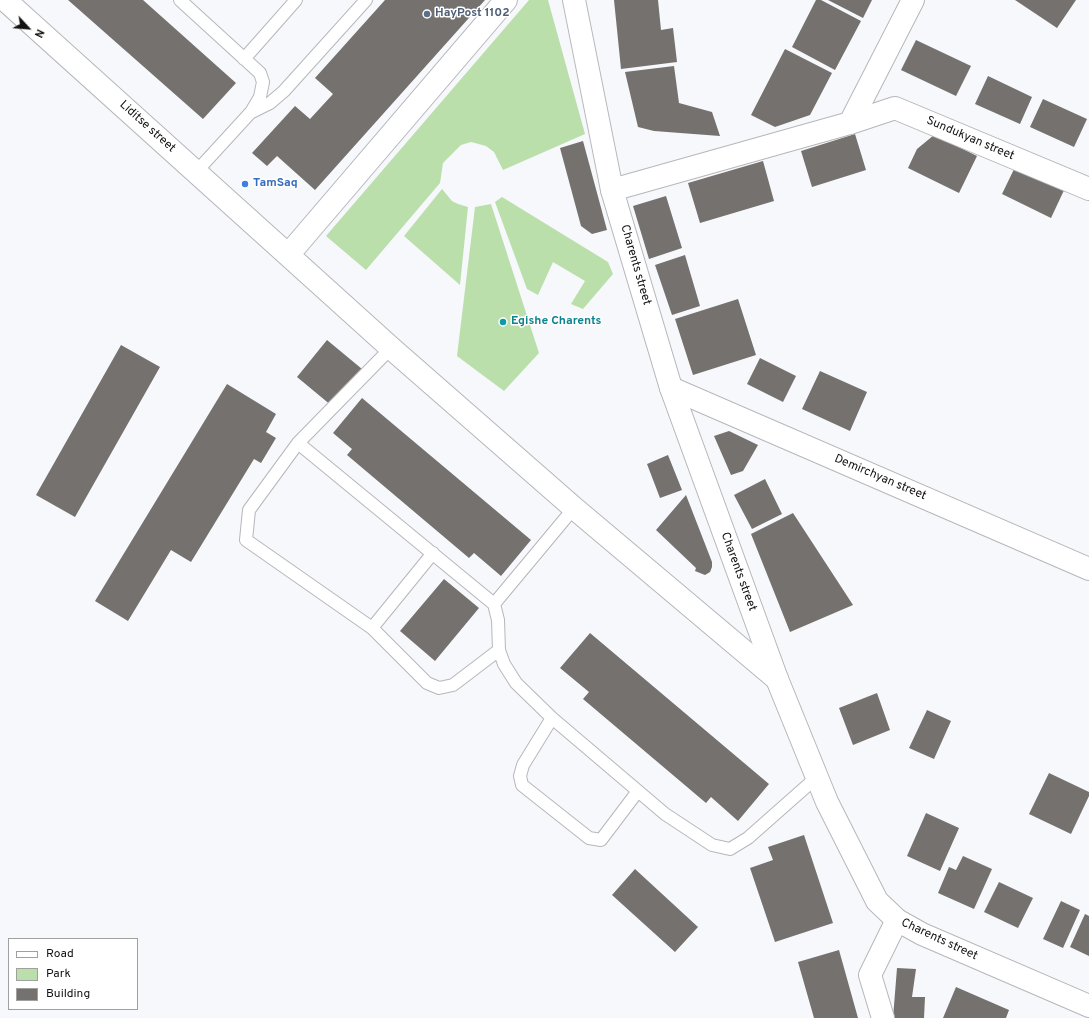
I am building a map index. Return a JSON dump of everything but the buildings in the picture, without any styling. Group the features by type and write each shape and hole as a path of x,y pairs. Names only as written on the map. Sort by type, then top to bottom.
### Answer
{"street":[{"name":"Liditse street","path":"5,0 391,348 574,508 777,679"},
{"path":"288,255 506,0"},
{"name":"Charents street","path":"574,0 612,190 671,388 777,679 827,802 876,901 896,920 922,934 1089,1006"},
{"path":"850,123 913,0"},
{"name":"Sundukyan street","path":"612,190 850,123 895,108 1089,189"},
{"name":"Demirchyan street","path":"671,388 1089,569"},
{"path":"883,1018 870,975 896,920"}],"lane":[{"path":"180,0 260,73 263,82 260,97 250,112 196,172"},
{"path":"244,59 296,0"},
{"path":"250,112 270,102 284,91 366,0"},
{"path":"391,348 298,443 249,510 246,540 372,628 427,684 439,688 453,684 499,650"},
{"path":"298,443 433,552 494,604 498,620 499,650 504,664 516,683 552,718 664,814 712,845 730,849 748,838 817,777"},
{"path":"494,604 574,508"},
{"path":"372,628 433,552"},
{"path":"552,718 523,764 520,776 522,785 589,838 601,840 638,791"}],"green space":[{"path":"529,0 548,0 585,134 503,170 494,152 486,146 471,142 461,145 443,163 440,183 366,270 326,236"},
{"path":"442,189 452,201 468,207 460,285 404,236"},
{"path":"502,197 608,262 613,274 583,309 571,304 585,281 553,262 538,295 527,289 495,202"},
{"path":"491,204 539,353 504,391 457,356 475,207"}],"place":[{"name":"HayPost 1102","path":"427,14"},
{"name":"TamSaq","path":"245,184"},
{"name":"Egishe Charents","path":"503,322"}]}
